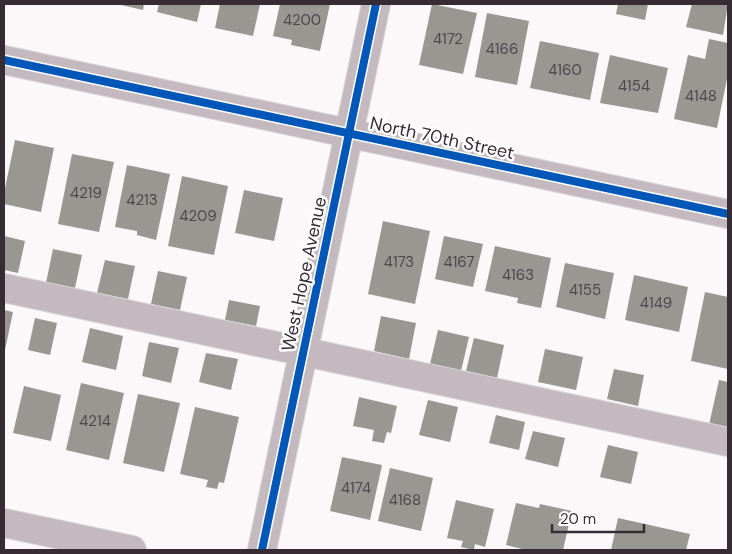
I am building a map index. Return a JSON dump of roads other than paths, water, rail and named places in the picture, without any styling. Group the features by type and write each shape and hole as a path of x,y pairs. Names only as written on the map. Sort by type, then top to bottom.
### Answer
{"street":[{"name":"West Hope Avenue","path":"262,550 376,4"},
{"name":"North 70th Street","path":"4,60 728,214"},
{"path":"4,288 728,442"},
{"path":"4,523 132,550"}]}
